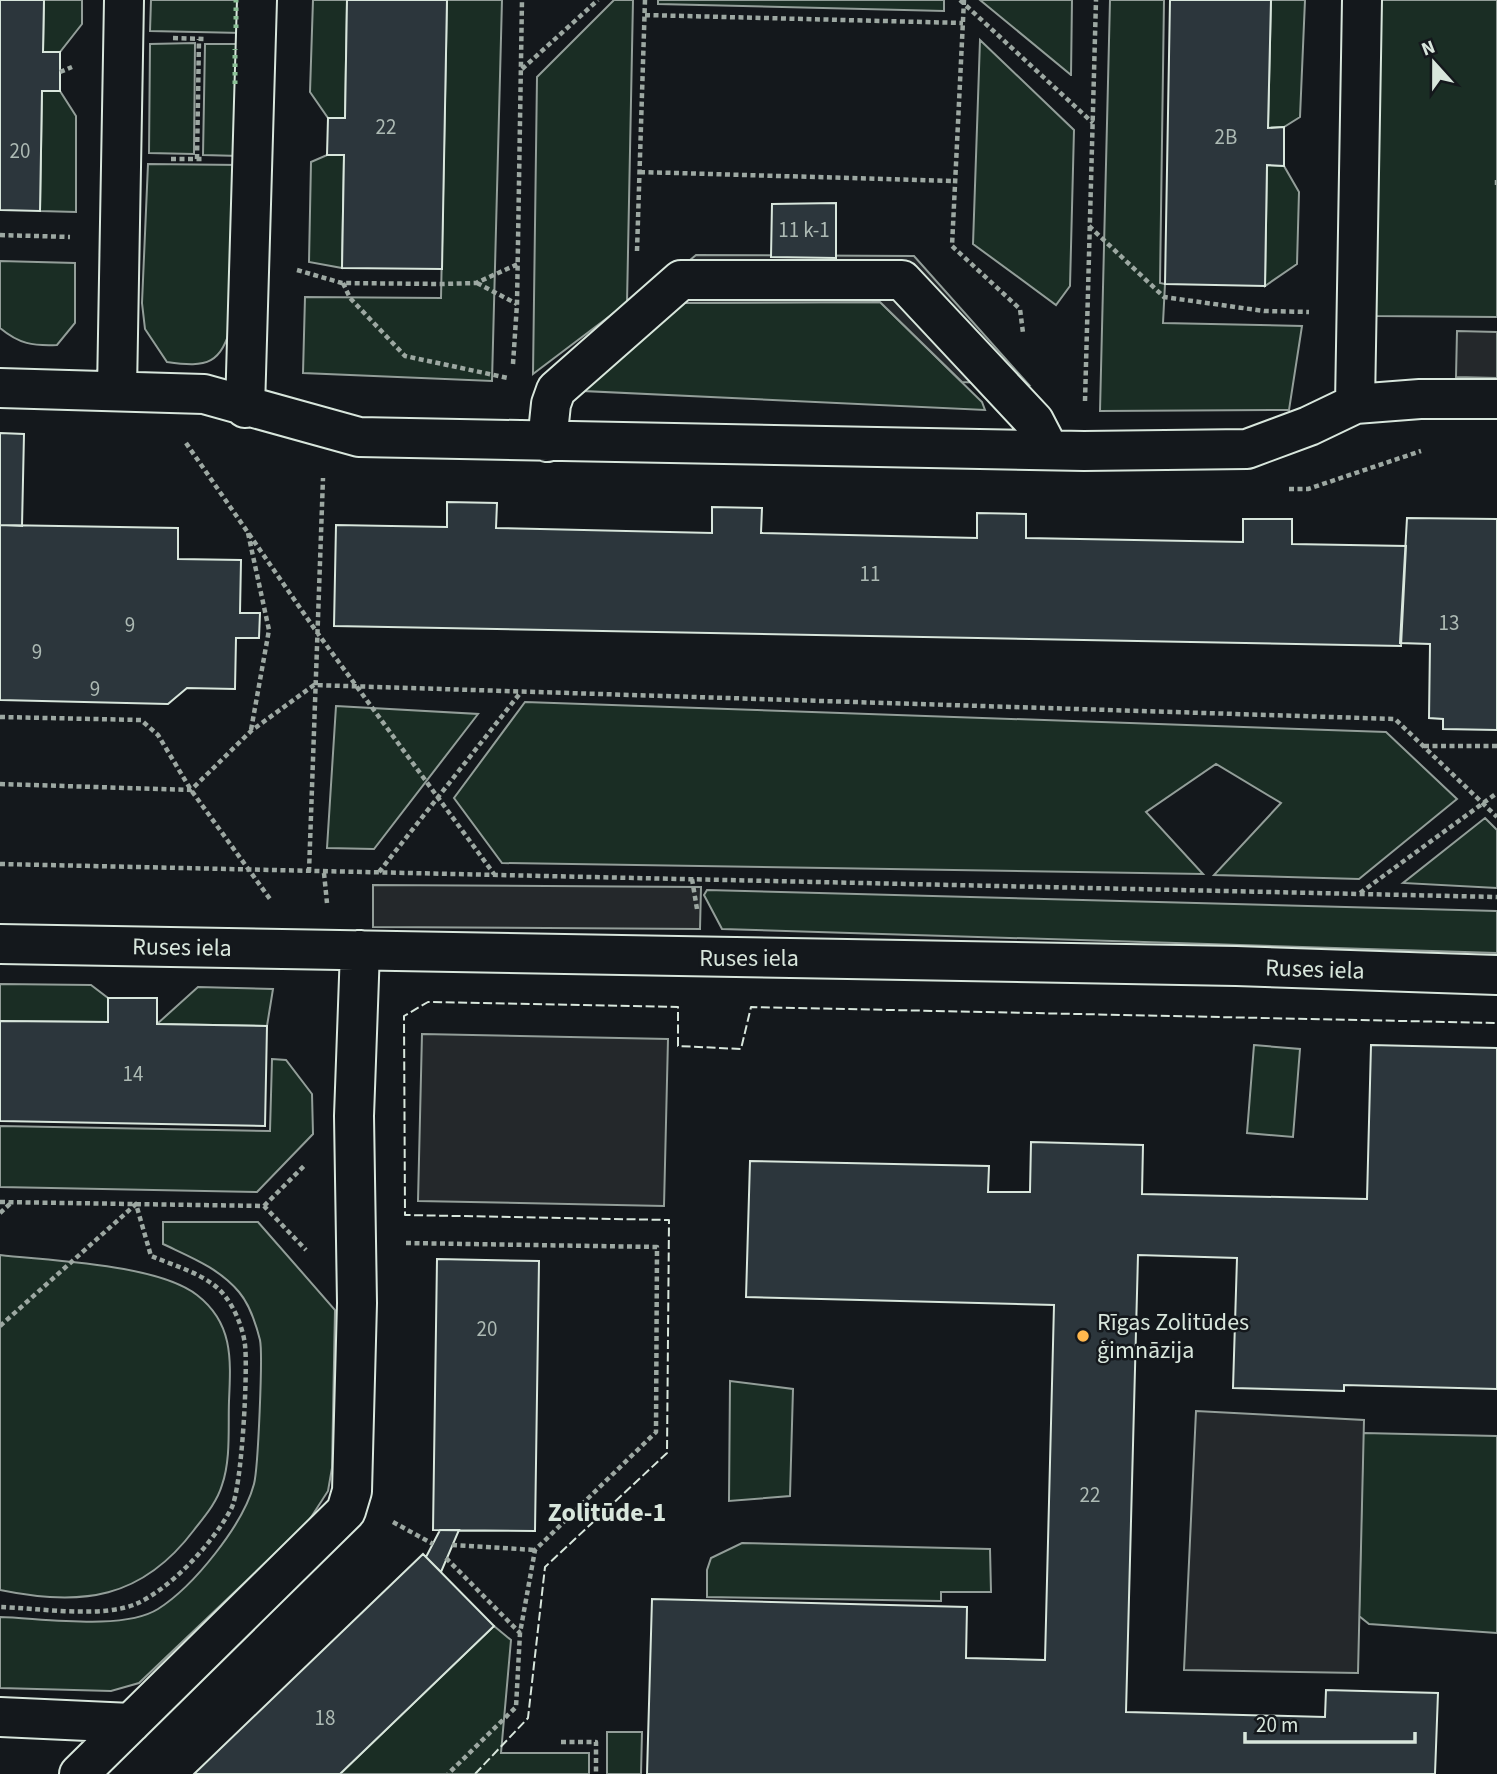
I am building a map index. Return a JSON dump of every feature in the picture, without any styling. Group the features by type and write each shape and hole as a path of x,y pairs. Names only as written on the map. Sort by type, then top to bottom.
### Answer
{"street":[{"path":"117,390 124,0"},
{"path":"245,408 257,0"},
{"path":"1355,404 1362,0"},
{"path":"547,442 551,404 556,390 681,280 902,280 1034,421 1066,451"},
{"path":"0,388 204,394 245,408 359,437 1066,451 1247,449 1309,426 1355,404 1420,399 1497,399"},
{"name":"Ruses iela","path":"0,944 1236,966 1497,975"},
{"path":"79,1774 346,1511 352,1491 357,1303 353,1177 360,950"},
{"path":"0,1717 131,1723"}],"path":[{"path":"505,441 517,304 522,0"},
{"path":"522,69 598,0"},
{"path":"635,321 645,0"},
{"path":"1066,451 1089,226 1096,0"},
{"path":"963,2 1094,123"},
{"path":"963,2 953,246 1020,309 1024,347"},
{"path":"645,15 963,23"},
{"path":"123,37 256,39"},
{"path":"197,159 199,39"},
{"path":"121,158 253,160"},
{"path":"640,172 955,181"},
{"path":"1497,180 1497,187"},
{"path":"1089,226 1164,297 1264,311"},
{"path":"0,235 39,236"},
{"path":"512,379 405,356 350,298 342,283 476,282 518,264"},
{"path":"476,282 517,304"},
{"path":"180,436 316,631 495,875"},
{"path":"309,872 323,476"},
{"path":"247,531 269,630 251,731"},
{"path":"0,784 191,790 251,731 314,685 1395,719 1497,817"},
{"path":"379,873 521,692"},
{"path":"0,717 141,720 158,735 191,790 306,948"},
{"path":"1423,746 1497,746"},
{"path":"1360,893 1497,793"},
{"path":"0,864 1497,897"},
{"path":"0,1202 264,1206 357,1303"},
{"path":"0,1213 12,1202"},
{"path":"0,1326 136,1204"},
{"path":"0,1607 109,1610 136,1604 163,1588 194,1559 232,1509 239,1482 245,1345 236,1313 223,1294 200,1276 151,1256 136,1204"},
{"path":"395,1243 657,1247 656,1432 536,1550 520,1633 516,1707 448,1774"},
{"path":"390,1520 433,1544"},
{"path":"452,1545 536,1550"},
{"path":"446,1558 520,1633"},
{"path":"561,1742 596,1742 596,1774"}],"green space":[{"path":"44,0 82,0 82,24 60,52 43,52"},
{"path":"151,0 243,0 242,33 150,31"},
{"path":"313,0 347,0 345,118 328,118 310,92"},
{"path":"447,0 502,0 492,381 303,373 305,297 441,298"},
{"path":"614,0 633,0 627,303 533,374 537,77"},
{"path":"658,0 944,0 944,11 658,4"},
{"path":"980,0 1072,0 1071,76 1071,75"},
{"path":"1110,0 1164,0 1160,283 1165,284 1163,323 1302,326 1289,410 1100,411"},
{"path":"1271,0 1305,0 1300,117 1284,127 1268,128"},
{"path":"1381,0 1497,0 1497,317 1375,316"},
{"path":"980,40 1074,130 1070,286 1056,305 973,244"},
{"path":"195,43 194,154 149,153 150,44"},
{"path":"205,44 242,44 240,156 203,155"},
{"path":"42,91 60,91 76,116 76,212 40,211"},
{"path":"327,155 344,155 342,268 309,262 311,162"},
{"path":"148,164 240,165 232,323 223,347 211,360 203,363 167,362 145,329 142,303"},
{"path":"1267,165 1284,166 1299,192 1297,264 1265,286"},
{"path":"0,261 75,263 75,323 57,345 27,343 0,328"},
{"path":"880,302 982,402 985,410 584,391 682,303"},
{"path":"525,702 1386,732 1457,799 1359,879 1214,875 1281,803 1216,764 1146,812 1203,874 502,863 454,798"},
{"path":"336,706 478,714 374,849 327,848"},
{"path":"1485,818 1497,830 1497,888 1403,883"},
{"path":"707,890 1497,911 1497,953 722,929 704,895"},
{"path":"0,984 91,985 108,998 108,1022 0,1021"},
{"path":"198,987 273,989 267,1026 157,1024"},
{"path":"1254,1045 1300,1049 1293,1137 1247,1133"},
{"path":"272,1059 286,1060 312,1094 313,1134 257,1192 0,1187 0,1126 270,1131"},
{"path":"163,1222 258,1222 335,1310 332,1468 328,1491 308,1522 139,1683 111,1691 0,1688 0,1617 81,1622 124,1620 158,1609 187,1586 215,1553 239,1518 254,1484 261,1367 260,1340 254,1321 243,1297 222,1276 163,1244"},
{"path":"0,1255 103,1266 157,1277 197,1295 209,1306 223,1330 230,1370 227,1465 220,1491 206,1514 174,1553 153,1571 131,1584 84,1597 58,1598 0,1590"},
{"path":"730,1381 793,1389 790,1496 729,1501"},
{"path":"1363,1433 1497,1436 1497,1633 1369,1624 1359,1616"},
{"path":"742,1543 990,1549 991,1592 941,1592 941,1601 707,1597 707,1570 711,1558"},
{"path":"494,1626 511,1640 501,1753 589,1753 589,1774 340,1774"},
{"path":"607,1732 642,1732 641,1774 607,1774"}],"shaded area":[{"path":"696,255 914,256 1029,385 962,382 880,302 682,303 555,374"},
{"path":"1457,331 1497,332 1497,378 1456,377"},
{"path":"373,885 701,887 700,929 373,927"},
{"path":"422,1034 668,1039 664,1206 418,1201"},
{"path":"1196,1411 1364,1420 1358,1673 1184,1670"}],"building":[{"path":"0,0 44,0 43,52 60,52 60,91 42,91 40,211 0,210"},
{"path":"347,0 447,0 442,269 342,268 344,155 327,155 328,118 345,118"},
{"path":"1170,0 1271,0 1268,128 1284,127 1284,166 1267,165 1265,286 1165,284"},
{"path":"836,203 836,258 771,257 772,204"},
{"path":"0,433 24,434 22,526 0,525"},
{"path":"447,502 497,503 496,528 712,533 712,507 762,508 761,533 977,538 977,513 1026,514 1026,538 1243,542 1243,519 1292,519 1292,544 1406,546 1401,646 334,626 336,525 447,527"},
{"path":"1407,518 1497,519 1497,730 1443,729 1443,719 1429,718 1430,644 1400,643"},
{"path":"0,525 178,528 178,559 241,560 240,613 260,613 259,638 236,638 235,689 187,688 168,704 0,700"},
{"path":"108,998 157,998 157,1024 267,1026 265,1126 0,1121 0,1021 108,1022"},
{"path":"1371,1045 1497,1048 1497,1389 1344,1385 1344,1391 1233,1388 1237,1258 1138,1255 1126,1712 1325,1717 1326,1690 1438,1693 1435,1774 647,1774 652,1599 967,1607 966,1658 1045,1660 1054,1305 746,1297 750,1161 989,1166 988,1192 1030,1192 1031,1142 1143,1145 1142,1194 1367,1199"},
{"path":"437,1259 539,1261 535,1531 433,1530"},
{"path":"440,1530 459,1530 441,1572 426,1557"},
{"path":"423,1554 494,1626 340,1774 194,1774"}],"hedge":[{"path":"236,0 236,28"},
{"path":"235,49 235,84"}],"fence":[{"path":"475,1774 528,1718 545,1567 667,1453 669,1220 405,1215 404,1016 428,1002 678,1007 678,1046 741,1049 751,1007 1497,1023"}],"place":[{"name":"Rīgas Zolitūdes ģimnāzija","path":"1083,1336"}],"district":[{"name":"Zolitūde-1","path":"607,1512"}]}
